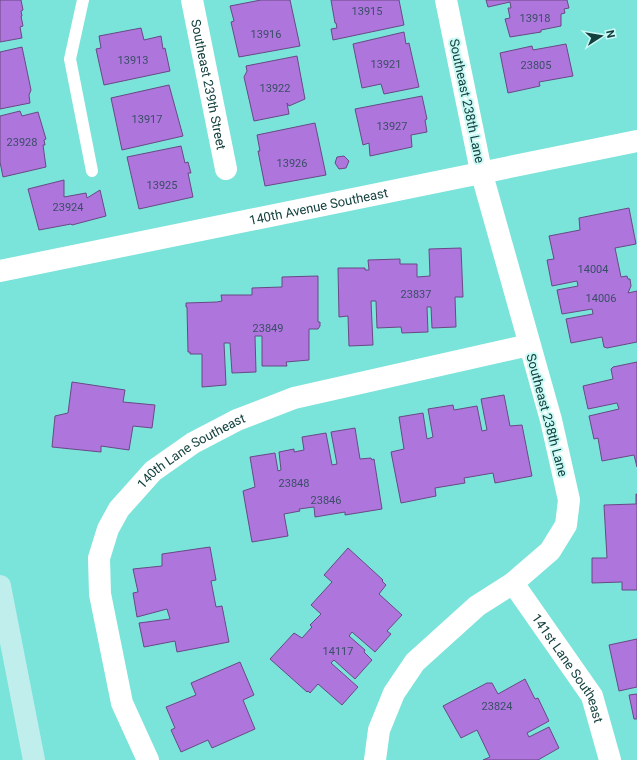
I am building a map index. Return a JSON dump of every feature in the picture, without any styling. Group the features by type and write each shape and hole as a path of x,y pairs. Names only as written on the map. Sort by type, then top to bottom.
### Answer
{"main road":[{"path":"0,586 34,760"}],"street":[{"name":"Southeast 239th Street","path":"192,0 226,169"},
{"name":"Southeast 238th Lane","path":"375,760 379,730 394,693 415,662 477,606 513,583 550,551 566,525 569,500 551,420 481,171 446,0"},
{"name":"140th Avenue Southeast","path":"0,271 481,171 637,141"},
{"name":"140th Lane Southeast","path":"148,760 122,703 100,594 99,558 108,529 119,509 153,471 193,443 237,420 294,398 529,345"},
{"name":"141st Lane Southeast","path":"513,583 592,696 610,760"}],"lane":[{"path":"83,0 70,59 92,171"}],"building":[{"path":"0,0 21,0 23,10 21,11 21,16 23,26 20,27 22,38 0,42"},
{"path":"261,0 290,0 300,46 239,57 231,22 234,21 230,6"},
{"path":"331,0 399,0 404,25 333,40 331,29 337,28"},
{"path":"486,0 567,0 569,8 564,9 565,13 561,14 561,26 541,30 541,32 510,37 505,19 510,18 508,8 511,8 510,2 488,7"},
{"path":"141,28 144,40 161,36 163,49 165,48 170,71 104,85 96,49 101,48 99,36"},
{"path":"404,32 406,44 409,43 419,87 384,94 381,84 362,88 353,44"},
{"path":"566,44 573,76 539,82 540,86 508,93 500,53 532,46 533,50"},
{"path":"22,47 31,90 29,95 30,103 0,109 0,52"},
{"path":"297,56 305,99 289,106 287,103 289,114 254,121 244,77 247,71 246,66"},
{"path":"169,85 183,136 122,150 111,98"},
{"path":"422,96 427,119 425,120 427,132 411,135 412,147 370,156 369,143 363,145 355,109"},
{"path":"20,111 22,116 38,112 46,139 44,140 45,145 43,145 46,167 3,177 0,162 0,116"},
{"path":"315,123 326,175 265,186 258,151 260,151 257,135"},
{"path":"181,146 185,163 188,162 191,173 188,173 193,197 139,209 127,157"},
{"path":"344,156 349,161 346,168 339,169 335,163 337,157"},
{"path":"64,180 64,197 86,193 87,198 100,190 106,216 72,225 39,230 28,189"},
{"path":"629,208 636,244 615,248 621,277 627,276 628,279 630,279 631,286 628,293 637,291 637,342 607,348 604,347 602,337 571,343 566,319 593,314 592,309 562,314 557,290 578,286 577,281 552,286 547,260 554,259 549,236 580,230 579,218"},
{"path":"461,248 463,297 455,297 456,327 432,328 431,307 427,307 428,332 402,333 401,327 377,328 376,301 371,301 373,345 349,346 348,316 339,317 338,268 365,268 365,270 369,270 368,260 400,259 400,264 417,264 417,277 430,276 429,249"},
{"path":"318,276 318,322 320,322 320,326 318,329 309,329 309,360 286,362 287,366 262,366 262,336 255,336 256,372 232,373 230,343 224,343 226,385 202,387 202,354 190,354 190,352 188,352 186,303 217,302 222,301 221,295 252,295 252,288 282,287 282,277"},
{"path":"637,362 637,467 634,455 602,461 598,438 594,439 589,416 619,409 617,403 588,409 583,386 613,379 611,369 613,367"},
{"path":"72,382 125,390 123,402 155,405 152,428 133,426 129,450 101,446 101,452 52,447 55,416 68,413"},
{"path":"504,395 510,426 522,425 532,476 495,483 493,473 464,478 465,483 435,488 436,496 401,503 391,452 404,449 399,417 423,413 427,439 433,437 428,409 453,405 454,410 477,406 482,431 487,430 481,399"},
{"path":"355,428 360,459 374,459 382,509 345,515 345,512 315,517 314,507 299,509 300,511 284,514 288,536 252,542 243,491 255,487 250,457 275,453 278,471 281,470 279,452 294,449 294,452 304,450 302,437 326,433 332,465 337,464 331,432"},
{"path":"636,494 637,590 622,590 622,582 592,583 592,558 607,558 604,505 636,504"},
{"path":"210,547 216,580 211,581 216,607 222,606 229,642 177,652 175,641 144,647 139,623 170,619 167,609 137,617 133,593 138,592 133,569 162,566 162,554"},
{"path":"348,548 383,580 382,581 386,585 379,594 402,615 387,631 391,634 375,652 352,632 349,636 365,650 364,652 372,660 355,679 334,660 331,663 358,687 342,705 318,684 310,693 308,691 307,692 270,659 294,633 302,638 312,627 310,625 321,614 311,605 332,582 324,575"},
{"path":"637,639 637,687 619,691 609,645"},
{"path":"240,662 254,695 243,700 255,729 212,748 208,740 181,752 171,730 175,728 166,707 196,695 191,683"},
{"path":"525,679 535,699 538,698 549,721 527,733 529,737 549,727 559,748 538,760 483,760 490,757 477,730 461,738 443,706 487,683 492,683 498,694"},
{"path":"637,694 637,719 634,719 629,695"}]}
